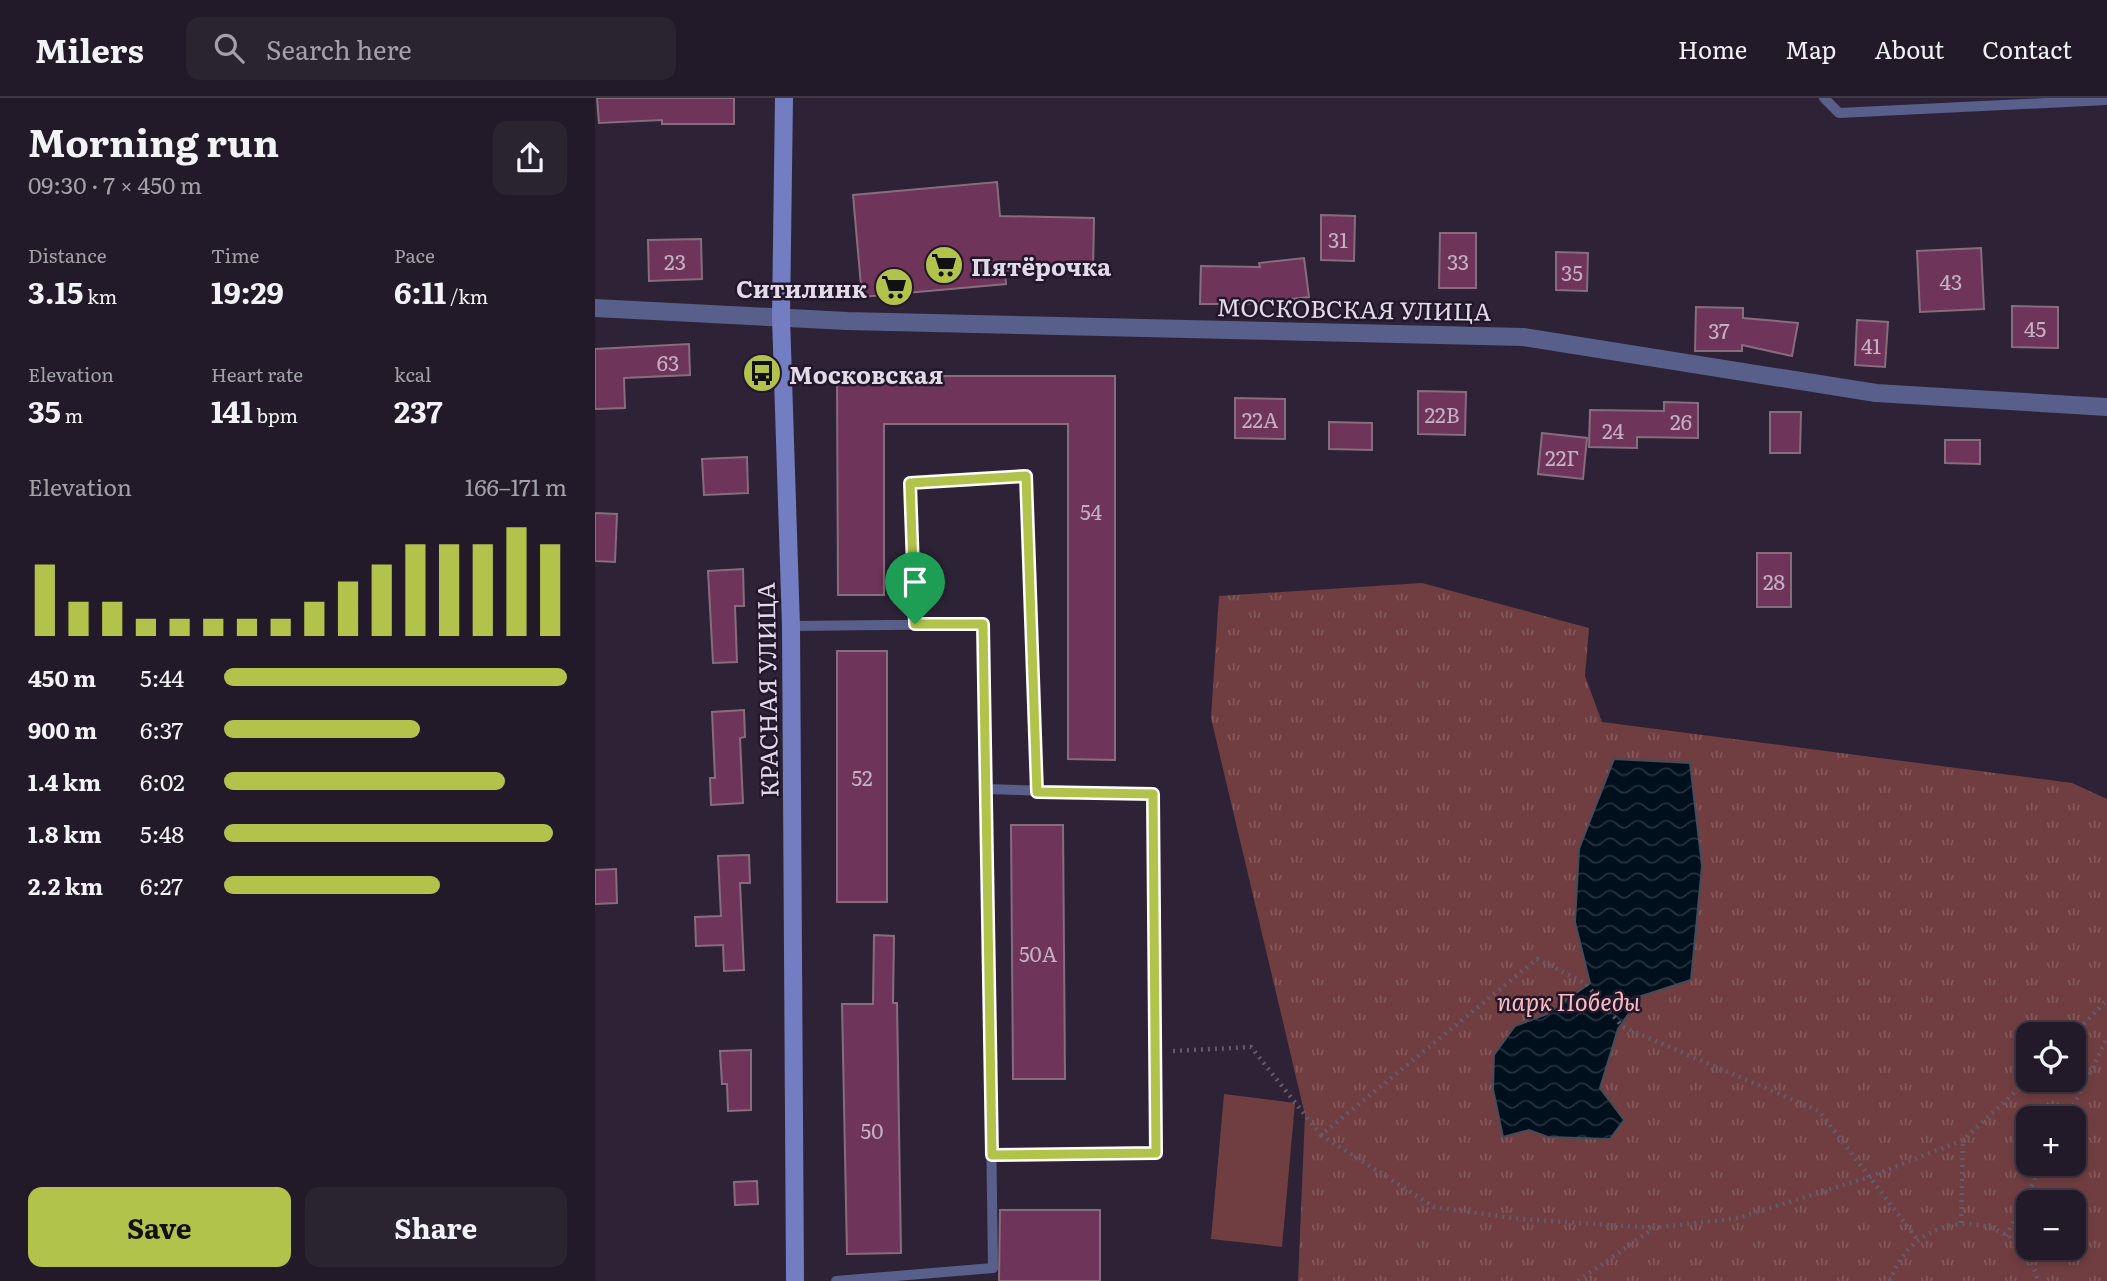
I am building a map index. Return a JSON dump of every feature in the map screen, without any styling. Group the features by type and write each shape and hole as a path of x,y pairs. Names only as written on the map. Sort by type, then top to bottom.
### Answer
{"street":[{"name":"КРАСНАЯ УЛИЦА","path":"784,98 781,317 791,626 795,1281"},
{"name":"МОСКОВСКАЯ УЛИЦА","path":"595,308 781,317 1523,337 1876,393 2107,407"}],"lane":[{"path":"1824,98 1839,113 2107,100"},
{"path":"915,624 910,483 1026,476 1037,792"},
{"path":"791,626 983,624 993,1268 836,1281"},
{"path":"986,789 1153,794 1156,1153 992,1155"}],"path":[{"path":"1321,1135 1537,959 1585,983 1623,1027 1819,1111 1917,1239"},
{"path":"2086,1022 2107,1000"},
{"path":"2073,1106 2107,1039"},
{"path":"1155,1051 1251,1047 1321,1135 1434,1208 1521,1219 1654,1228 1738,1217 1869,1177 1963,1140 2016,1091"},
{"path":"1961,1223 1963,1140"},
{"path":"2006,1236 2037,1176"},
{"path":"1890,1281 1901,1256 1917,1239 1938,1227 1961,1223 1977,1224 2006,1236 2024,1251 2038,1281"},
{"path":"1577,1281 1654,1228"}],"green space":[{"name":"парк Победы","path":"1422,583 1589,628 1585,676 1602,722 2072,783 2107,799 2107,1281 1298,1281 1305,1115 1211,718 1219,596"},
{"path":"1224,1094 1295,1103 1282,1247 1211,1239"}],"water":[{"path":"1614,759 1690,763 1702,866 1691,980 1641,996 1618,1029 1600,1088 1624,1120 1610,1139 1548,1137 1529,1130 1503,1137 1493,1089 1494,1055 1515,1026 1547,1014 1590,983 1575,922 1579,849"}],"building":[{"path":"597,98 734,98 734,124 662,124 662,120 599,123"},
{"path":"997,182 1000,216 1094,218 1093,271 1005,270 1006,284 862,297 853,195"},
{"path":"1321,215 1355,216 1354,261 1321,260"},
{"path":"1440,233 1476,233 1476,288 1439,288"},
{"path":"701,239 702,279 649,281 648,240"},
{"path":"1981,248 1984,309 1920,312 1917,251"},
{"path":"1556,252 1588,253 1587,291 1556,290"},
{"path":"1304,258 1309,297 1244,304 1200,304 1201,266 1260,267 1259,263"},
{"path":"2012,306 2058,307 2058,348 2012,347"},
{"path":"1696,307 1743,308 1743,318 1798,323 1792,356 1742,345 1742,351 1695,351"},
{"path":"1857,320 1888,322 1885,367 1855,365"},
{"path":"689,344 690,375 624,378 625,408 595,409 595,349"},
{"path":"837,376 1115,376 1115,760 1068,759 1068,424 884,424 884,595 838,595"},
{"path":"1418,391 1466,392 1465,435 1418,434"},
{"path":"1235,398 1285,399 1285,439 1235,438"},
{"path":"1664,402 1698,403 1698,438 1637,437 1637,448 1589,447 1590,410 1664,411"},
{"path":"1770,412 1801,412 1800,453 1770,453"},
{"path":"1329,422 1372,423 1372,450 1329,449"},
{"path":"1542,433 1587,438 1583,479 1538,474"},
{"path":"1945,440 1980,440 1980,464 1945,463"},
{"path":"747,457 748,493 704,495 702,459"},
{"path":"595,513 617,514 615,562 595,561"},
{"path":"1757,553 1791,553 1791,607 1757,607"},
{"path":"743,569 744,606 735,606 737,662 713,663 708,571"},
{"path":"837,651 887,651 887,902 837,902"},
{"path":"744,710 745,737 740,738 743,803 711,805 710,778 715,778 712,712"},
{"path":"1011,825 1063,825 1065,1079 1013,1079"},
{"path":"749,855 750,883 740,883 744,970 724,971 723,945 696,946 695,917 721,916 718,856"},
{"path":"616,869 617,903 595,904 595,870"},
{"path":"874,935 894,936 893,1003 897,1003 901,1253 847,1254 842,1004 873,1004"},
{"path":"751,1050 751,1110 728,1111 727,1084 722,1084 720,1051"},
{"path":"757,1181 758,1204 735,1205 734,1182"},
{"path":"1000,1210 1100,1210 1100,1281 999,1281"}],"place":[{"name":"Пятёрочка","path":"944,265"},
{"name":"Ситилинк","path":"894,287"},
{"name":"Московская","path":"762,373"}],"route":[{"path":"1026,476 1037,792 1153,794 1156,1153 992,1155 983,624 915,624 910,483 1026,476"}]}
